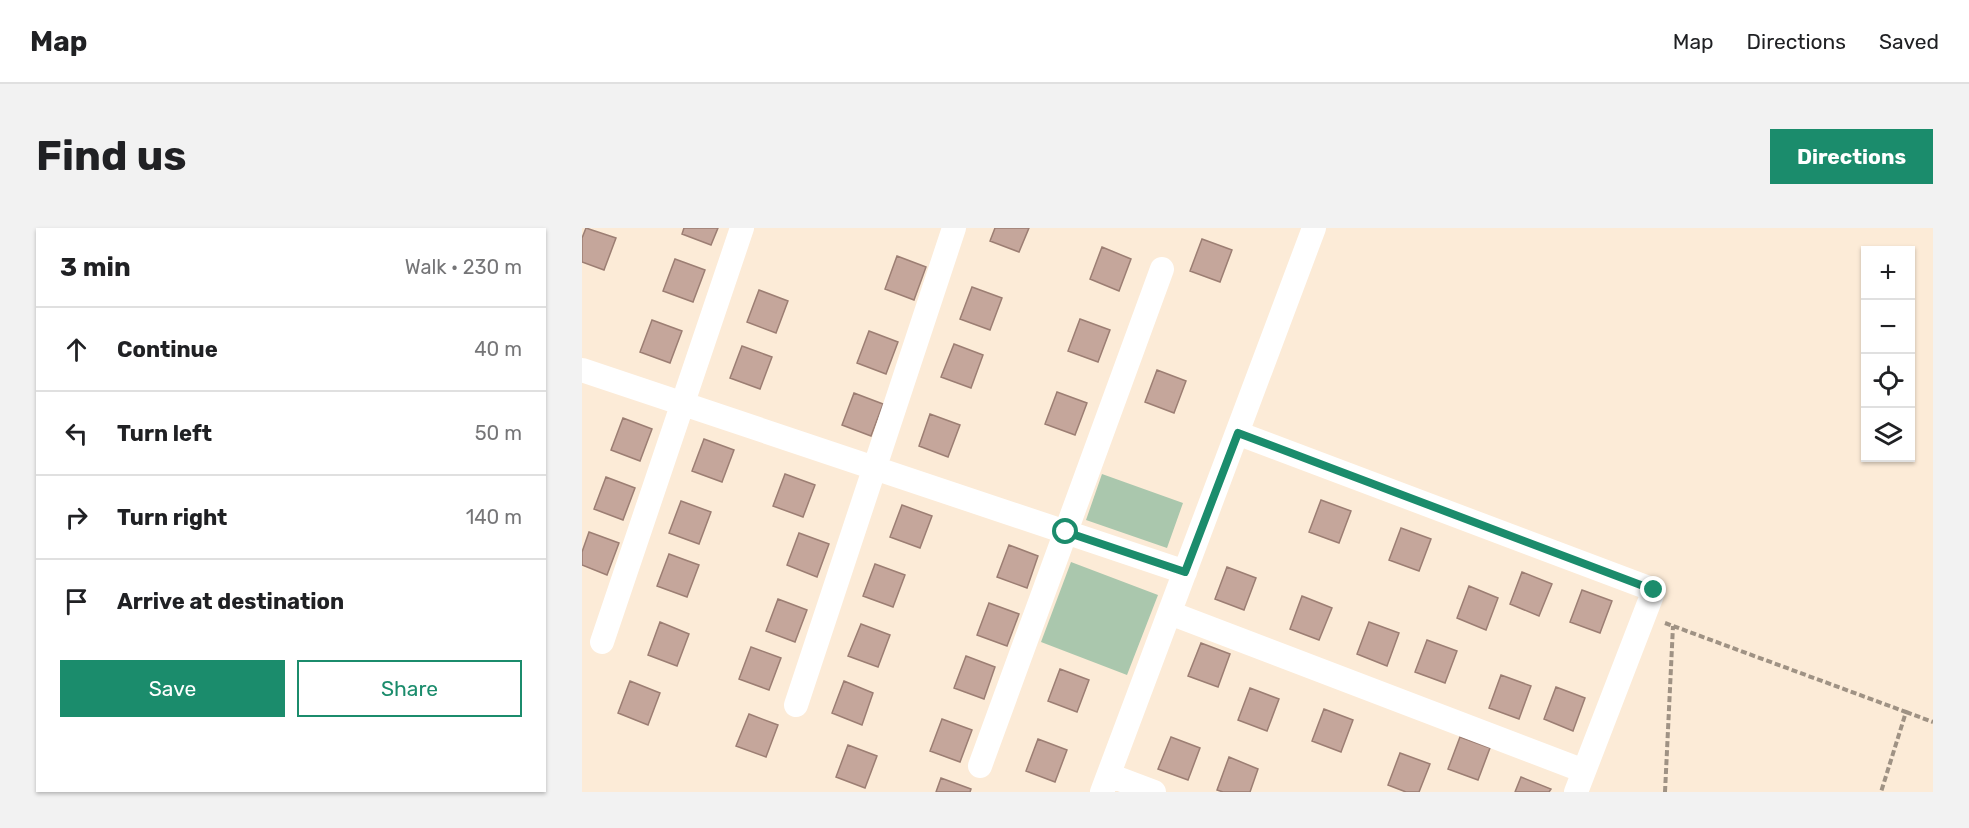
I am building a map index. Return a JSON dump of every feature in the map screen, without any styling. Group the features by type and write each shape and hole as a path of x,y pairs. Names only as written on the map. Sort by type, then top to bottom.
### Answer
{"street":[{"path":"602,642 742,228"},
{"path":"796,705 954,228"},
{"path":"1154,792 1106,783 1314,228"},
{"path":"980,766 1162,269"},
{"path":"582,370 1185,572"},
{"path":"1170,613 1580,782 1654,590 1238,433"}],"path":[{"path":"1644,615 1933,722"},
{"path":"1665,792 1673,626"},
{"path":"1881,792 1906,712"}],"green space":[{"path":"1102,474 1183,503 1167,548 1086,520"},
{"path":"1071,562 1158,595 1127,675 1041,642"}],"building":[{"path":"586,228 616,238 604,270 582,262 582,238"},
{"path":"684,228 718,228 711,245 682,234"},
{"path":"995,228 1029,228 1019,252 990,241"},
{"path":"1202,239 1232,250 1220,282 1190,271"},
{"path":"1102,247 1131,259 1119,291 1090,279"},
{"path":"897,256 926,267 914,300 885,289"},
{"path":"675,259 705,270 693,302 663,291"},
{"path":"972,287 1002,298 990,330 960,319"},
{"path":"759,290 788,301 776,333 747,322"},
{"path":"1080,319 1110,330 1098,362 1068,351"},
{"path":"652,320 682,331 670,363 640,352"},
{"path":"869,331 898,342 886,374 857,363"},
{"path":"954,344 983,355 971,388 941,377"},
{"path":"742,346 772,357 760,389 730,378"},
{"path":"1157,370 1186,381 1174,413 1145,402"},
{"path":"1057,392 1087,403 1075,435 1045,424"},
{"path":"854,393 883,404 871,436 842,425"},
{"path":"930,414 960,425 948,457 919,446"},
{"path":"623,418 652,429 640,461 611,450"},
{"path":"704,439 734,450 722,482 692,471"},
{"path":"785,474 815,485 803,517 773,506"},
{"path":"606,477 635,488 623,520 594,509"},
{"path":"1321,500 1351,511 1339,543 1309,532"},
{"path":"681,501 711,512 699,544 669,533"},
{"path":"902,505 932,516 920,548 890,537"},
{"path":"1401,528 1431,539 1419,571 1389,560"},
{"path":"589,532 619,543 607,575 582,565 582,552"},
{"path":"799,533 829,544 817,577 787,565"},
{"path":"1009,545 1038,556 1027,588 997,577"},
{"path":"669,554 699,565 687,597 657,586"},
{"path":"875,564 905,575 893,607 863,596"},
{"path":"1227,567 1256,578 1244,610 1215,599"},
{"path":"1522,572 1552,584 1539,616 1510,604"},
{"path":"1469,586 1498,598 1486,630 1457,618"},
{"path":"1582,590 1612,601 1600,633 1570,622"},
{"path":"1302,596 1332,608 1319,640 1290,629"},
{"path":"778,599 807,610 795,642 766,631"},
{"path":"989,603 1019,614 1007,646 977,635"},
{"path":"660,622 689,634 677,666 648,655"},
{"path":"1369,622 1399,633 1387,666 1357,654"},
{"path":"861,624 890,635 878,667 848,656"},
{"path":"1427,640 1457,651 1445,683 1415,672"},
{"path":"1201,643 1230,654 1218,687 1188,676"},
{"path":"751,647 781,658 769,690 739,679"},
{"path":"966,656 995,667 984,699 954,688"},
{"path":"1060,669 1089,680 1077,712 1048,701"},
{"path":"1501,675 1531,686 1519,719 1489,708"},
{"path":"630,681 660,693 648,725 618,713"},
{"path":"844,681 873,693 862,725 832,713"},
{"path":"1556,687 1585,698 1573,731 1544,719"},
{"path":"1250,688 1279,699 1267,731 1238,720"},
{"path":"1324,709 1353,720 1341,752 1312,741"},
{"path":"749,714 778,725 766,757 736,746"},
{"path":"942,719 972,730 960,762 930,751"},
{"path":"1171,737 1200,748 1188,780 1158,769"},
{"path":"1460,737 1490,748 1478,780 1448,769"},
{"path":"1038,739 1067,750 1055,782 1026,771"},
{"path":"848,745 877,756 865,788 836,777"},
{"path":"1400,753 1430,764 1419,792 1406,792 1388,785"},
{"path":"1229,757 1258,769 1250,792 1217,790"},
{"path":"1521,777 1551,789 1549,792 1515,792"},
{"path":"941,778 971,789 970,792 936,792"}],"route":[{"path":"1066,532 1185,572 1238,433 1654,590"}]}
